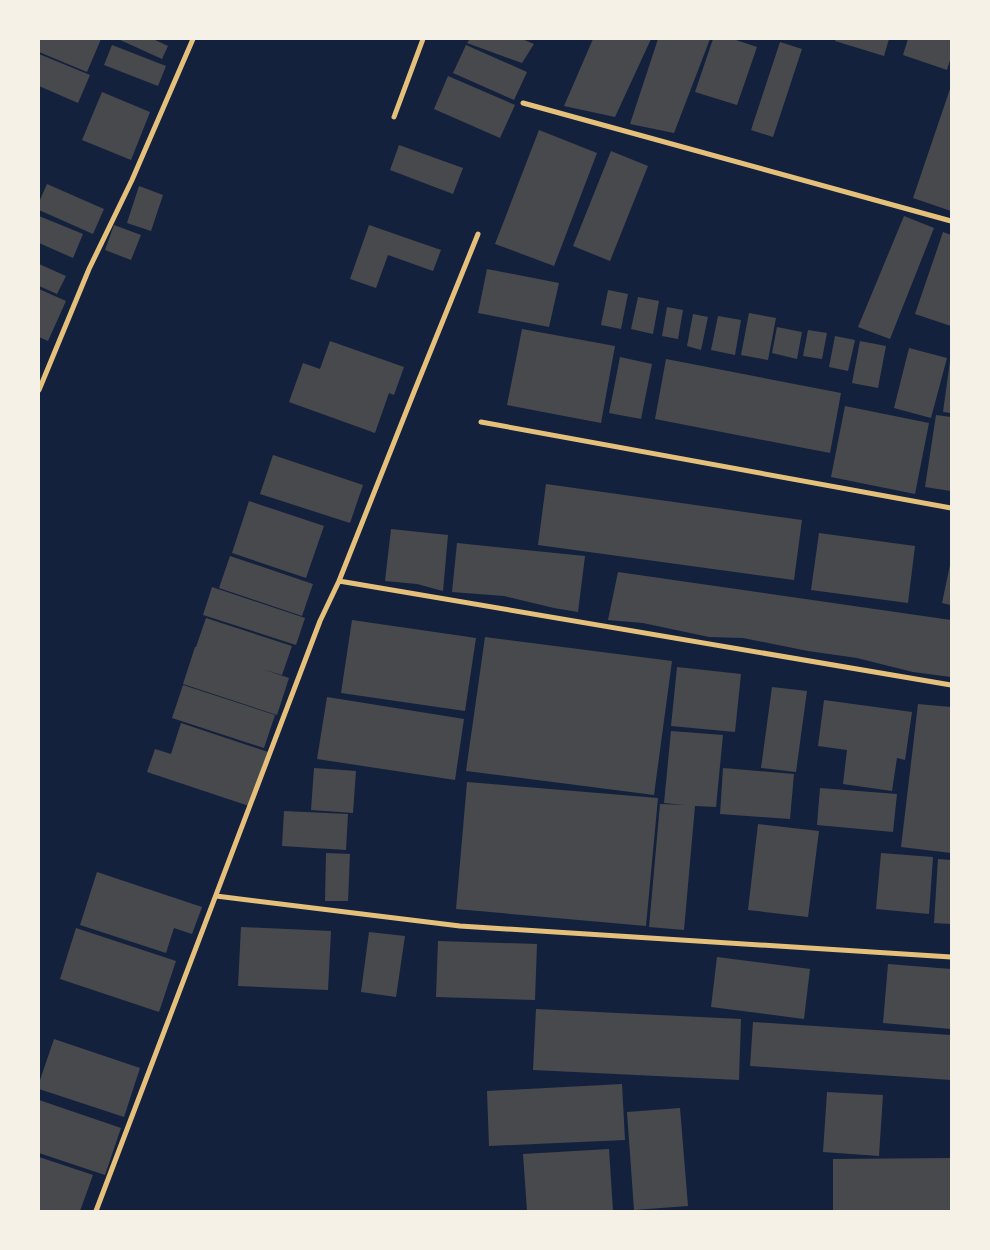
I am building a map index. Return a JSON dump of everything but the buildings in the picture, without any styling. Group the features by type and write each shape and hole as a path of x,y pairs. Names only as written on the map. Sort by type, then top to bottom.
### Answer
{"street":[{"path":"39,390 89,269 132,180 193,39"},
{"path":"394,118 423,39"},
{"path":"523,103 951,221"},
{"path":"96,1211 320,621 339,581 478,234"},
{"path":"481,422 951,508"},
{"path":"339,581 951,685"},
{"path":"216,896 460,926 951,957"}]}
